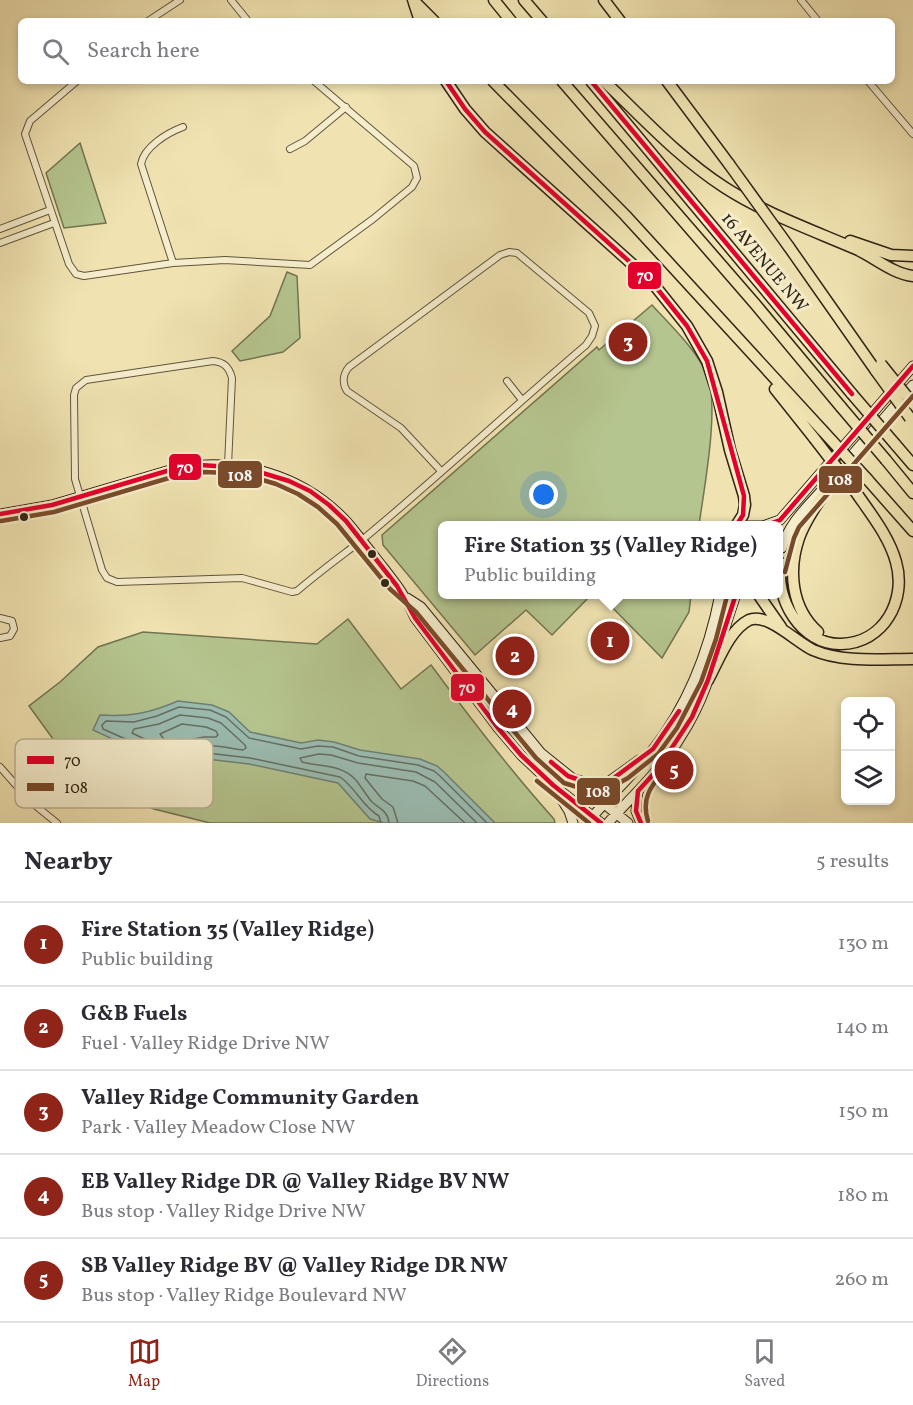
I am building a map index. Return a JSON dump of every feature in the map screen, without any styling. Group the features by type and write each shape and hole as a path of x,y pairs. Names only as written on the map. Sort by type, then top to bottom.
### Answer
{"highway":[{"path":"413,0 419,18"},
{"path":"413,0 431,18"},
{"path":"494,0 509,18"},
{"path":"524,0 539,18"},
{"path":"604,0 618,18"},
{"path":"448,84 465,109 485,132 651,281 687,326 707,361 744,496 745,505 738,521"},
{"path":"497,84 625,215 739,341 818,434 868,480 913,531"},
{"name":"16 AVENUE NW","path":"565,84 756,305 913,493"},
{"name":"16 AVENUE NW","path":"594,84 913,465"},
{"path":"607,84 674,147 723,187 783,218 869,255 901,274 913,276"},
{"path":"669,84 878,367 911,420"},
{"path":"826,236 860,243 891,255 913,256"},
{"path":"878,367 913,404"},
{"path":"783,598 788,610 807,631 817,638 842,644 864,639 878,631 892,614 900,591 896,562 879,526 818,434"},
{"path":"829,642 812,627 798,608 793,587 794,560 800,536 823,496 846,463"},
{"path":"761,599 784,632"},
{"path":"708,680 732,637 743,624 751,619 760,618 769,621 815,651 848,658 913,659"}],"street":[{"path":"153,18 180,0"},
{"path":"231,0 246,18"},
{"path":"801,0 816,18"},
{"path":"73,84 30,121 26,127 26,137 70,268 80,275 87,276 173,263 225,260 310,265 374,219 412,187 417,174 412,163 318,84"},
{"path":"871,84 913,134"},
{"path":"290,149 305,141 346,107"},
{"path":"173,263 141,164 146,152 170,131 183,126"},
{"path":"0,229 50,210"},
{"path":"0,243 54,223"},
{"path":"228,465 231,378 224,364 213,361 86,380 76,388 74,395 75,479 103,572 110,579 117,582 242,578 281,590 297,591 362,540 441,471 522,400 585,345 592,336 595,326 587,310 523,256 509,252 500,255 349,367 345,374 344,383 348,391 410,436 441,471"},
{"path":"776,521 780,520 913,366"},
{"path":"507,381 522,400"},
{"path":"783,544 785,535 793,523 912,388"},
{"path":"0,514 43,507 193,465 228,465 269,473 312,493 346,521 362,540 407,598 415,618 521,755 590,820 601,823"},
{"path":"407,598 421,607 546,759 628,823"},
{"path":"590,820 653,750 679,711 694,680 709,638 719,599"},
{"path":"608,823 658,770 692,717 708,680 734,599"},
{"path":"0,618 12,621 14,629 10,636 0,638"},
{"path":"568,776 600,785 624,772 653,750"},
{"path":"0,767 15,784"},
{"path":"553,785 569,811 573,823"},
{"path":"638,791 636,811 641,823"},
{"path":"38,808 57,823"}],"green space":[{"path":"80,143 106,223 64,228 46,173"},
{"path":"287,272 297,276 300,338 283,352 240,361 232,351 270,316"},
{"path":"652,305 702,364 711,388 712,426 700,521 438,521 438,599 587,599 552,635 526,610 475,655 383,545 382,535 597,347 599,350"},
{"path":"604,599 691,599 689,612 662,658"},
{"path":"348,619 401,689 431,665 555,823 210,823 152,808 213,808 213,739 53,739 29,706 60,682 98,647 143,632 317,644"}],"water":[{"path":"178,701 212,705 229,712 250,732 301,743 318,740 334,742 360,750 420,759 437,766 495,823 384,823 370,819 338,783 249,764 213,760 213,739 112,739 93,730 100,715 121,715 158,709"}],"transit line":[{"name":"70","path":"448,84 465,109 485,132 651,281 687,326 707,361 744,496 743,515 739,521"},
{"name":"70","path":"594,84 852,394"},
{"name":"70","path":"777,521 913,366"},
{"name":"108","path":"785,572 799,527 913,396"},
{"name":"70","path":"0,514 52,505 177,468 200,465 246,468 289,481 310,491 346,521 397,586 415,618 521,755 553,785 601,823"},
{"name":"108","path":"1,521 54,512 179,475 204,472 253,477 298,494 318,507 337,524 390,589 416,612 536,758 564,783 590,791 603,792 628,778 658,754 677,728 701,682 716,639 726,599"},
{"name":"70","path":"641,823 636,811 638,791 658,769 692,717 708,680 734,599"},
{"name":"70","path":"551,762 568,776 591,784 607,783 653,749 679,711"},
{"name":"108","path":"648,821 646,811 648,794 674,758"},
{"name":"108","path":"537,781 589,823"}],"place":[{"name":"Valley Ridge Community Garden","path":"628,342"},
{"name":"Fire Station 35 (Valley Ridge)","path":"610,641"},
{"name":"G&B Fuels","path":"515,656"},
{"name":"EB Valley Ridge DR @ Valley Ridge BV NW","path":"512,709"},
{"name":"SB Valley Ridge BV @ Valley Ridge DR NW","path":"674,770"}]}
